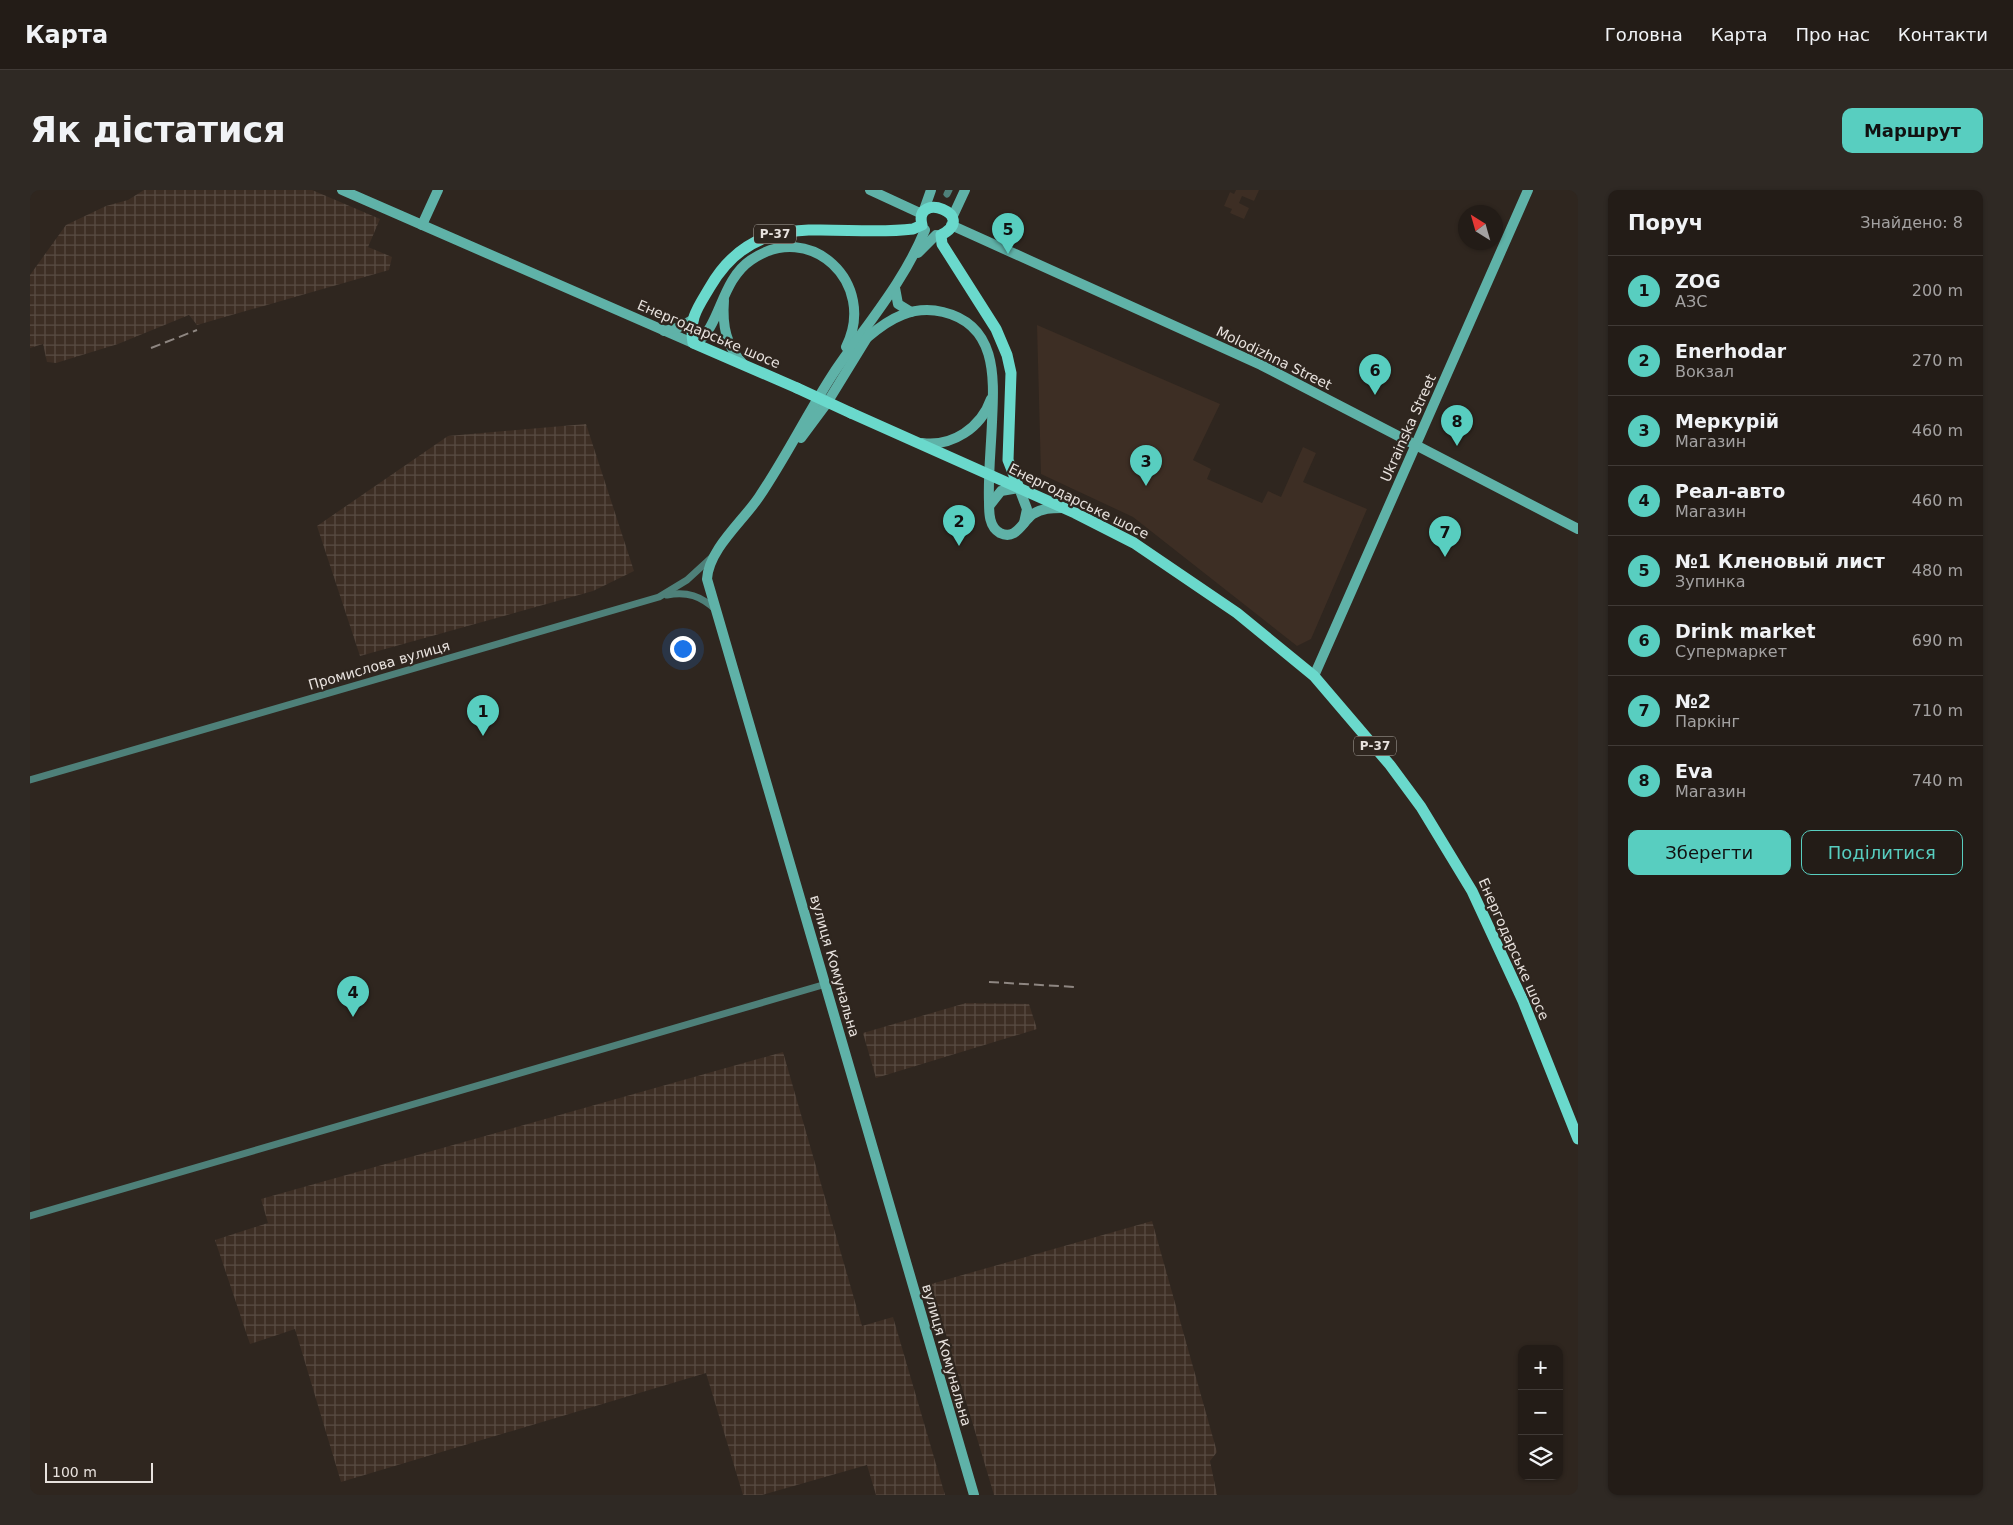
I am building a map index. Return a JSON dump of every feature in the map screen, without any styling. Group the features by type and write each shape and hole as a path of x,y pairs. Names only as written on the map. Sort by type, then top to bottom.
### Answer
{"main road":[{"name":"Р-37","path":"694,315 715,278 727,262 757,240 790,232 895,230 923,220 928,206 938,204 948,208 952,222"},
{"path":"952,222 938,235 1006,349 1011,373 1008,454 1010,468 1019,488"},
{"path":"693,344 694,315"},
{"name":"Енергодарське шосе","path":"693,344 919,442 1114,532 1168,565 1242,618 1314,676 1390,765 1421,807 1468,883 1487,920 1523,1001 1578,1139"}],"street":[{"name":"Енергодарське шосе","path":"342,190 693,344"},
{"path":"422,225 438,190"},
{"path":"782,462 820,413 868,337 914,257 938,235 923,220 870,190"},
{"path":"914,257 931,190"},
{"path":"952,222 965,190"},
{"name":"Ukrainska Street","path":"1314,676 1528,190"},
{"name":"Molodizhna Street","path":"952,222 1261,365 1578,529"},
{"path":"693,344 703,337 734,276 745,264 758,255 774,249 806,250 830,262 848,283 855,312 852,336 834,373 782,462"},
{"path":"895,288 898,304 910,312"},
{"path":"834,373 895,288"},
{"path":"726,289 723,309 726,333 731,349 744,366"},
{"path":"868,337 887,321 910,312 930,310 946,313 960,319 973,328 989,352 993,368 988,474 989,506 992,523 1001,534 1015,533 1032,515 1042,510 1064,508"},
{"path":"664,331 680,327 694,315 713,319"},
{"path":"919,442 940,443 965,433 986,410 993,388"},
{"path":"990,450 1008,454"},
{"name":"вулиця Комунальна","path":"782,462 750,510 720,548 710,564 707,579 974,1495"},
{"path":"989,506 1001,491 1019,488 1027,509 1023,525"},
{"name":"Промислова вулиця","path":"30,780 659,597 692,576 720,548"},
{"path":"659,597 678,593 690,594 702,598 716,611"},
{"path":"30,1216 826,984"}],"shaded area":[{"path":"144,190 312,190 380,219 368,247 392,257 389,270 197,325 189,315 118,344 56,363 47,362 43,344 30,348 30,275 66,225 106,206 128,200"},
{"path":"1236,190 1259,190 1254,201 1242,196 1239,203 1249,208 1244,219 1230,213 1232,209 1224,206 1230,192 1234,194"},
{"path":"1037,325 1220,404 1193,460 1211,469 1207,479 1262,503 1268,491 1281,497 1303,447 1316,453 1303,482 1367,509 1311,639 1297,646 1133,517 1041,474"},
{"path":"586,424 634,571 593,591 360,656 317,526 448,436"},
{"path":"966,1003 1029,1004 1037,1029 876,1078 863,1033"},
{"path":"783,1052 862,1326 893,1317 945,1495 876,1495 867,1465 762,1495 743,1495 706,1373 341,1482 295,1329 250,1344 215,1240 268,1223 261,1199"},
{"path":"1152,1221 1217,1452 1210,1461 1217,1495 994,1495 931,1284"}],"railway":[{"path":"151,348 197,330"},
{"path":"989,982 1076,987"}],"place":[{"name":"№1 Кленовый лист","path":"1008,254"},
{"name":"Drink market","path":"1375,395"},
{"name":"Eva","path":"1457,446"},
{"name":"Меркурій","path":"1146,486"},
{"name":"Enerhodar","path":"959,546"},
{"name":"№2","path":"1445,557"},
{"name":"ZOG","path":"483,736"},
{"name":"Реал-авто","path":"353,1017"}]}
